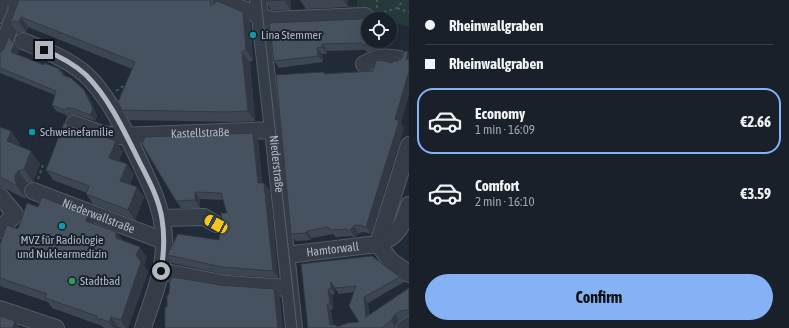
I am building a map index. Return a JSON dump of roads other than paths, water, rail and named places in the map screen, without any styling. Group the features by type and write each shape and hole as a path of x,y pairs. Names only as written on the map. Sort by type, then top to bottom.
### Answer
{"street":[{"path":"220,0 259,8 271,20 361,16"},
{"path":"0,52 17,9 9,5"},
{"name":"Niederstraße","path":"259,8 294,328"},
{"path":"23,41 55,54 71,63 85,74 95,85 105,98 126,135 150,184 162,218 164,241 161,271 143,328"},
{"path":"364,64 376,58 386,56 400,59"},
{"name":"Kastellstraße","path":"74,124 102,134 126,135 273,130"},
{"path":"409,145 378,244 390,260 409,274"},
{"name":"Niederwallstraße","path":"33,191 164,241"},
{"path":"0,196 15,214 0,230"},
{"name":"Hamtorwall","path":"286,255 378,244 389,240 397,233 404,221 409,205"},
{"path":"162,218 204,217 216,224"},
{"path":"161,271 226,284 289,288"},
{"path":"0,309 56,328"},
{"path":"404,328 409,325"}],"tram line":[{"path":"261,0 297,328"}],"place":[{"name":"Lina Stemmer","path":"253,35"},
{"name":"Schweinefamilie","path":"32,132"},
{"name":"MVZ für Radiologie und Nuklearmedizin","path":"62,226"},
{"name":"Stadtbad","path":"72,281"}]}
